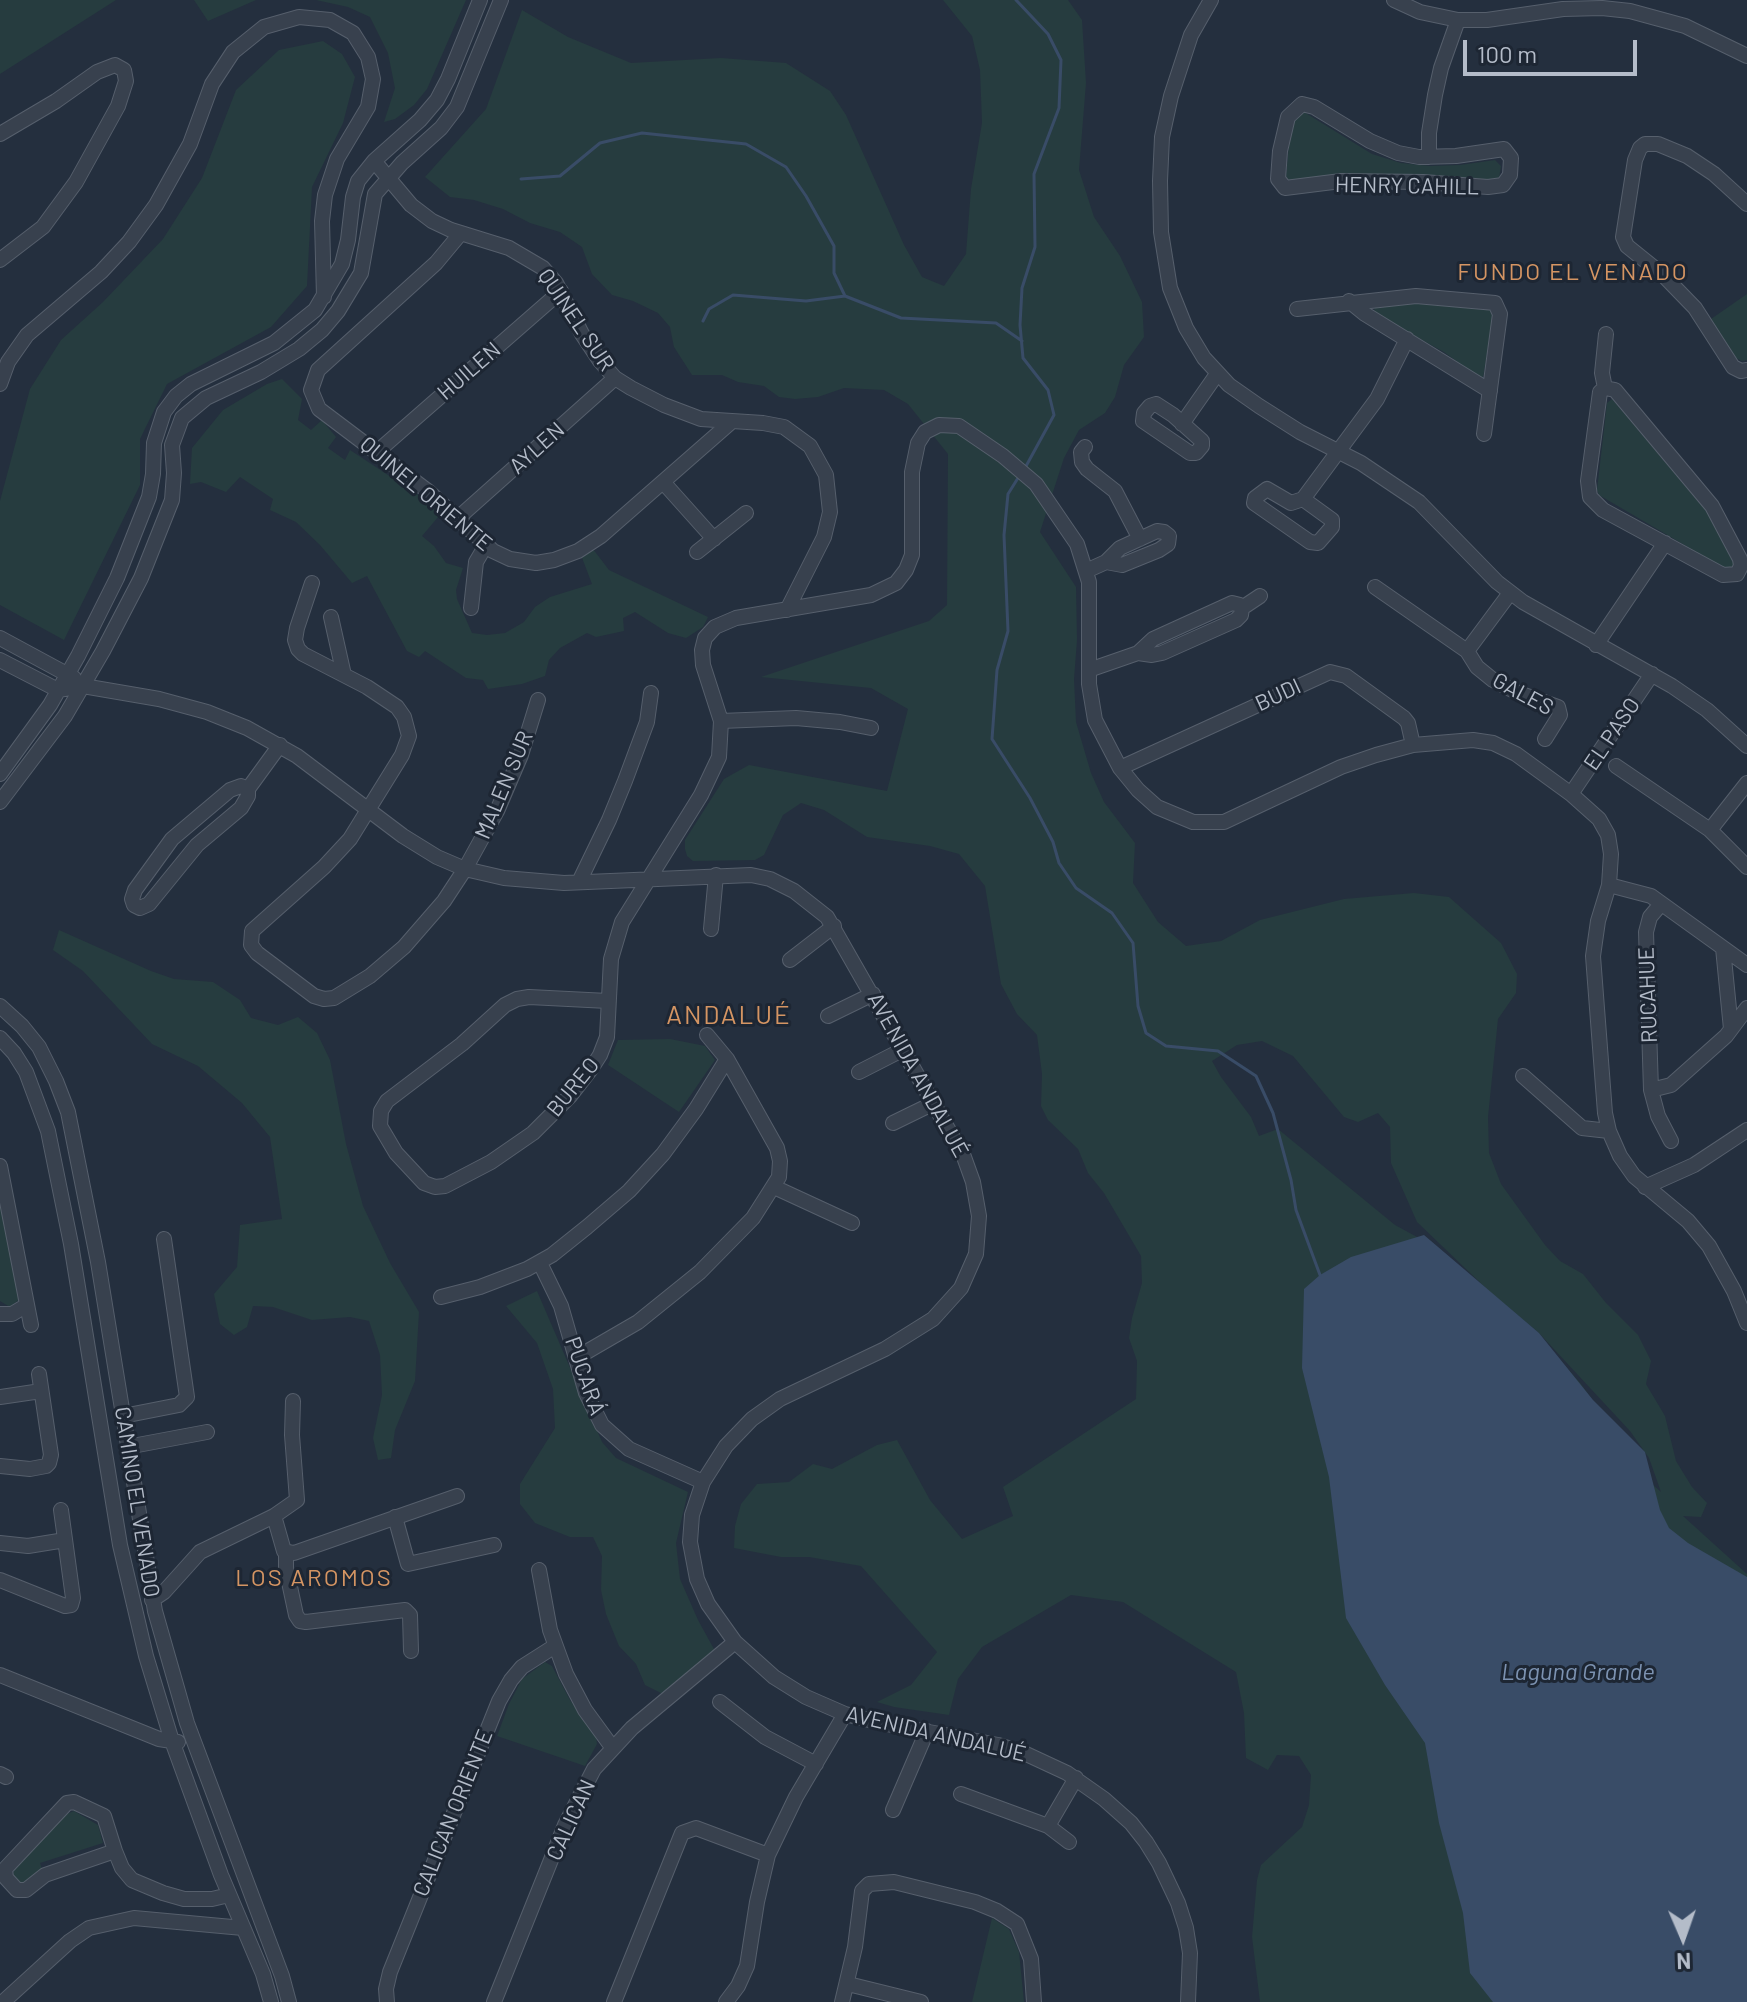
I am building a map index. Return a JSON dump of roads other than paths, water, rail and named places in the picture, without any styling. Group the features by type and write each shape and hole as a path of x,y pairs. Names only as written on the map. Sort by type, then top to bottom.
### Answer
{"street":[{"path":"0,774 28,738 69,673 117,578 146,508 153,474 154,443 164,412 176,396 191,384 288,334 303,323 324,299 346,251 355,187 374,161 420,120 437,100 480,0"},
{"path":"0,802 51,735 83,686 141,578 168,512 174,487 172,445 182,418 206,398 261,372 299,349 322,330 338,311 361,273 375,194 388,177 441,128 457,107 501,0"},
{"path":"1211,0 1191,35 1171,96 1162,137 1160,206 1164,258 1175,303 1192,339 1217,374 1242,395 1280,419 1383,476 1419,502 1510,593 1538,612 1652,674 1707,710 1747,746"},
{"path":"1394,0 1420,12 1458,20 1487,20 1563,9 1632,5 1747,56"},
{"path":"0,384 8,362 27,335 101,272 129,242 156,205 190,144 212,84 233,52 264,27 299,17 330,20 353,33 368,57 373,79 368,107 343,146 327,183 323,208 324,299 338,311"},
{"name":"HENRY CAHILL","path":"1429,157 1429,133 1438,82 1458,20"},
{"path":"0,134 97,72 115,65 124,70 126,81 118,106 76,182 43,227 0,260"},
{"name":"HENRY CAHILL","path":"1302,104 1314,107 1370,141 1398,153 1429,157 1504,149 1511,158 1510,175 1503,185 1488,187 1341,181 1290,189 1280,185 1278,179 1280,151 1288,117 1302,104"},
{"path":"1747,204 1714,174 1687,156 1658,144 1645,144 1635,160 1623,237 1627,246 1663,275 1695,308 1733,367 1747,370"},
{"name":"QUINEL SUR","path":"374,161 421,214 442,226 493,242 534,261 550,275 590,348 615,378 648,397 701,419 774,424 793,432 817,454 826,475 830,500 828,525 787,610"},
{"name":"QUINEL ORIENTE","path":"461,233 436,263 314,376 311,390 319,409 378,451 486,545 501,555 527,563 566,556 601,536 730,423"},
{"path":"322,246 334,252 346,251"},
{"name":"HUILEN","path":"378,451 561,291"},
{"path":"1297,309 1416,296 1495,303 1500,314 1484,434"},
{"path":"1349,301 1490,391"},
{"path":"1605,388 1615,390 1712,506 1741,562 1740,570 1734,576 1723,575 1598,507 1590,497 1588,481 1600,395 1605,388 1602,373 1606,334"},
{"path":"1303,499 1332,520 1332,527 1318,543 1310,542 1254,503 1255,498 1267,489 1291,503 1303,499 1377,399 1407,339"},
{"path":"1182,424 1217,374"},
{"name":"AYLEN","path":"458,518 615,378"},
{"path":"871,728 796,718 721,721 703,665 705,638 727,620 878,593 901,578 910,562 913,547 914,459 918,443 925,432 939,425 959,426 1036,484 1070,531 1086,571 1090,594 1089,696 1095,720 1120,768 1138,790 1167,813 1193,822 1217,823 1237,817 1341,767 1413,745 1458,739 1493,743 1527,761 1599,819 1608,835 1611,854 1609,885 1598,921 1593,956 1609,1131 1625,1165 1645,1187 1682,1215 1701,1235 1727,1278 1747,1323"},
{"path":"1085,447 1081,452 1082,462 1115,491 1140,539"},
{"path":"663,482 714,539"},
{"path":"697,552 746,513"},
{"path":"1086,571 1106,562 1113,552 1140,539 1160,530 1168,533 1170,540 1159,550 1122,565 1106,562"},
{"path":"1596,645 1665,543"},
{"path":"471,608 476,562 486,545"},
{"path":"312,583 297,628 296,645 303,654 397,707 408,729 405,749 369,812"},
{"name":"GALES","path":"1375,587 1467,651 1477,667 1500,684 1558,707 1560,715 1545,739"},
{"path":"1467,651 1510,593"},
{"path":"1089,670 1138,653 1162,653 1236,620 1242,608 1260,596"},
{"path":"331,617 344,675"},
{"path":"0,638 69,673 83,686"},
{"path":"0,660 58,690 83,686"},
{"name":"BUDI","path":"1120,768 1330,672 1346,676 1406,720 1413,745"},
{"name":"EL PASO","path":"1571,794 1652,674"},
{"name":"AVENIDA ANDALUÉ","path":"83,686 184,705 230,721 280,745 420,847 465,869 524,880 579,882 751,875 781,884 815,906 834,926 964,1157 977,1199 978,1244 961,1288 941,1312 910,1334 767,1408 726,1446 703,1482 692,1515 691,1556 697,1579 708,1604 735,1642 790,1688 845,1714 1024,1753 1076,1778 1131,1823 1159,1863 1186,1928 1190,1953 1188,2002"},
{"path":"579,882 618,801 647,722 651,693"},
{"name":"MALEN SUR","path":"369,812 332,859 259,923 251,935 251,945 257,953 314,996 329,999 352,988 404,947 432,917 465,869 510,781 538,700"},
{"name":"BUREO","path":"608,1001 529,997 511,1002 387,1101 380,1115 382,1131 403,1163 429,1186 445,1186 491,1162 547,1120 570,1096 600,1055 607,1037 611,959 617,934 627,910 716,768 721,747 721,721"},
{"path":"248,789 241,786 230,790 176,835 135,890 132,899 136,907 143,908 149,904 197,845 241,808 248,796 248,789 280,745"},
{"path":"1616,766 1710,830 1747,867"},
{"path":"1710,830 1747,783"},
{"path":"666,849 669,865 680,877"},
{"path":"711,929 716,875"},
{"path":"1609,885 1646,893 1747,965"},
{"name":"RUCAHUE","path":"1661,904 1650,917 1646,932 1651,1090 1658,1116 1671,1141"},
{"path":"790,960 834,926"},
{"path":"1723,948 1731,1029"},
{"path":"828,1016 873,994"},
{"name":"CAMINO EL VENADO","path":"0,1006 31,1036 56,1081 72,1127 94,1240 152,1600 195,1743 289,2002"},
{"path":"1651,1090 1671,1085 1731,1029 1747,1008"},
{"path":"576,1358 638,1322 700,1272 744,1227 774,1187 780,1170 777,1148 727,1059 707,1035"},
{"name":"CAMINO EL VENADO","path":"0,1038 26,1072 42,1112 71,1244 125,1571 146,1656 172,1741 271,2002"},
{"path":"859,1072 904,1049"},
{"path":"441,1297 500,1280 540,1263 587,1227 646,1173 696,1109 727,1059"},
{"path":"1523,1076 1582,1128 1609,1131"},
{"path":"893,1123 934,1103"},
{"path":"1645,1187 1694,1165 1747,1130"},
{"path":"0,1166 7,1232 31,1325"},
{"path":"774,1187 852,1223"},
{"path":"123,1416 179,1405 187,1397 164,1239"},
{"path":"71,1244 94,1240"},
{"name":"PUCARÁ","path":"540,1263 561,1306 586,1393 597,1417 615,1440 640,1455 703,1482"},
{"path":"0,1314 12,1314 27,1305"},
{"path":"0,1466 36,1469 49,1463 51,1455 39,1374"},
{"path":"0,1397 41,1391"},
{"path":"152,1600 164,1592 200,1552 295,1504 299,1497 292,1435 293,1401"},
{"path":"127,1447 207,1432"},
{"path":"286,1552 294,1553 457,1496"},
{"path":"1,1585 71,1605 73,1598 61,1510"},
{"path":"274,1516 286,1552 286,1568 300,1621 405,1610 410,1615 411,1651"},
{"path":"395,1517 408,1564 494,1545"},
{"path":"0,1543 24,1546 65,1540"},
{"path":"539,1570 555,1646 580,1701 612,1747"},
{"name":"CALICAN","path":"494,2002 574,1805 594,1769 612,1747 735,1642"},
{"name":"CALICAN ORIENTE","path":"387,2002 390,1972 499,1701 522,1667 555,1646"},
{"path":"0,1675 159,1739 195,1743"},
{"path":"720,1702 765,1737 816,1764"},
{"path":"726,2002 747,1966 761,1878 768,1855 784,1820 845,1714"},
{"path":"893,1810 927,1731"},
{"path":"1048,1826 1076,1778"},
{"path":"961,1794 1048,1826 1069,1842"},
{"path":"115,1851 45,1875 26,1890 17,1890 4,1873 68,1802 104,1816 122,1868 132,1880 184,1899 212,1899 229,1895"},
{"path":"614,2002 682,1833 696,1828 768,1855"},
{"path":"842,2002 848,1984 862,1891 869,1884 894,1882 975,1902 1017,1924 1031,1959 1034,2002"},
{"path":"3,2002 70,1941 89,1928 134,1918 243,1928"},
{"path":"848,1984 921,2002"}],"water":[{"name":"Laguna Grande","path":"1424,1235 1539,1333 1593,1400 1645,1452 1660,1510 1669,1528 1688,1543 1747,1577 1747,2002 1493,2002 1470,1973 1463,1913 1439,1823 1425,1743 1385,1685 1346,1618 1329,1477 1302,1368 1304,1289 1320,1275 1351,1257"}],"waterway":[{"path":"1016,0 1048,34 1061,60 1059,108 1034,174 1035,247 1022,288 1020,325 1023,358 1048,390 1054,415 1025,468"},
{"path":"521,179 560,176 600,143 642,133 746,144 786,167 806,196 834,246 834,273 845,296 901,318 996,323 1022,341"},
{"path":"703,321 709,309 733,295 806,301 845,296"},
{"path":"1018,478 1008,494 1004,535 1008,631 997,670 992,739 1030,798 1053,842 1059,863 1076,888 1112,913 1133,943 1138,1006 1146,1033 1166,1046 1218,1051 1256,1076 1273,1113 1296,1210 1320,1275"}],"district":[{"name":"FUNDO EL VENADO","path":"1573,272"},
{"name":"ANDALUÉ","path":"729,1015"},
{"name":"LOS AROMOS","path":"314,1578"}]}
